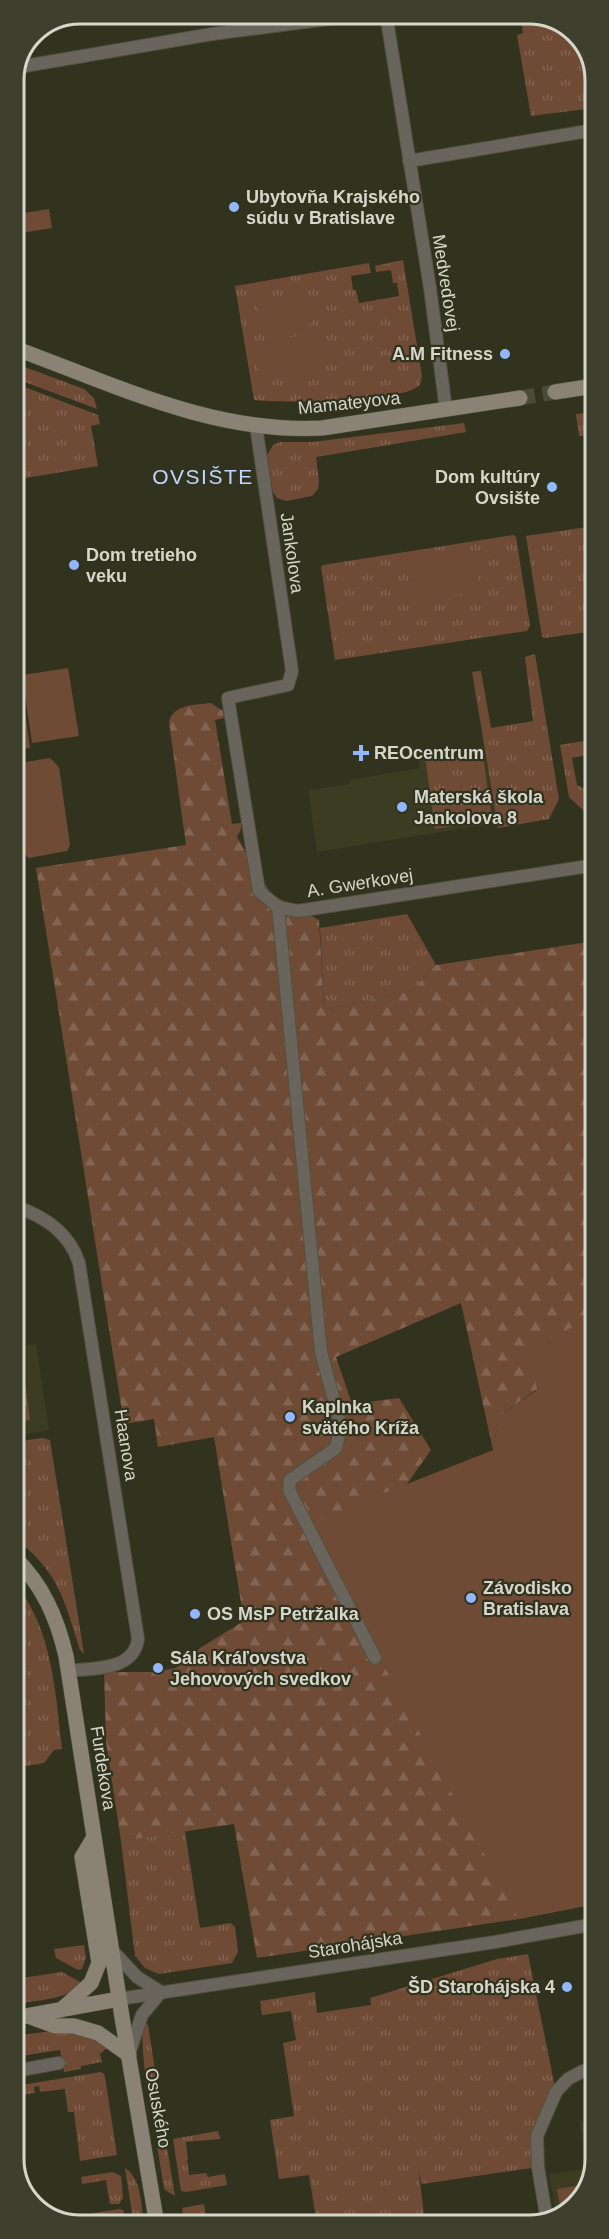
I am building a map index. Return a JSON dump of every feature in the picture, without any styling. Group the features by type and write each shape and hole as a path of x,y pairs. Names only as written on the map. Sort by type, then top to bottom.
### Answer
{"street":[{"path":"26,67 212,34 290,24"},
{"name":"Medveďovej","path":"388,24 430,288 446,410"},
{"path":"409,161 585,132"},
{"name":"Mamateyova","path":"24,352 166,405 210,418 256,426 321,428 520,398"},
{"path":"555,392 585,387"},
{"name":"Jankolova","path":"256,426 292,671 288,686 228,698 259,891 278,907"},
{"name":"A. Gwerkovej","path":"278,907 298,911 585,868"},
{"path":"278,907 321,1352 341,1426 336,1448 290,1480 289,1490 375,1658"},
{"name":"Haanova","path":"24,1210 42,1217 60,1230 71,1245 79,1263 138,1639 134,1652 121,1664 69,1671"},
{"name":"Furdekova","path":"24,1568 32,1576 50,1606 58,1626 69,1671 119,1999"},
{"path":"61,2010 91,1983 99,1963 82,1857 94,1837"},
{"name":"Starohájska","path":"119,1999 585,1926"},
{"path":"24,2018 55,2026 74,2026 98,2033 129,2055 142,2016 161,1992 137,1977 111,1949"},
{"path":"24,2016 119,1999"},
{"name":"Osuského","path":"119,1999 155,2215"},
{"path":"24,2069 59,2063"},
{"path":"546,2212 538,2167 537,2136 555,2092 568,2079 584,2071"}],"shaded area":[{"name":"Materská škola Jankolova 8","path":"484,746 497,823 317,852 308,790 350,784 350,780 420,768 418,757"},
{"path":"36,1344 49,1430 24,1434 24,1346"},
{"path":"585,2120 585,2145 583,2143 579,2121"},
{"path":"584,2169 573,2193 555,2209 549,2174"}],"green space":[{"path":"522,24 543,26 560,33 573,46 584,69 585,109 531,116 517,35 523,33"},
{"path":"49,209 52,228 24,233 24,213"},
{"path":"403,260 422,376 420,385 401,393 348,400 301,402 254,400 235,286 369,263 371,273 351,276 353,290 356,290 359,303 399,296 397,283 393,283 391,270 376,272 375,266"},
{"path":"309,297 313,323 263,331 258,305"},
{"path":"308,335 317,340 323,349 323,359 317,368 274,376 263,374 255,355 259,349 278,339"},
{"path":"24,367 84,389 94,398 97,409 24,382"},
{"path":"24,387 98,415 100,424 91,426 98,466 24,478"},
{"path":"585,413 585,436 579,436 576,414"},
{"path":"464,423 466,432 316,457 319,481 318,489 312,496 286,501 277,498 273,492 266,457 273,445 280,442 313,442"},
{"path":"585,527 585,632 542,637 526,536"},
{"path":"513,535 516,537 530,626 527,631 335,660 321,567 323,565"},
{"path":"474,550 480,591 416,600 410,559"},
{"path":"535,654 559,799 549,819 498,828 472,672 481,671 491,728 533,721 525,657"},
{"path":"68,668 79,736 32,743 24,675"},
{"path":"211,703 223,711 224,718 215,720 232,824 241,823 237,837 271,894 319,920 324,1010 411,991 436,965 585,943 585,1439 536,1390 499,1416 493,1450 461,1303 336,1357 352,1404 399,1398 431,1450 395,1501 585,1884 585,1906 519,1919 257,1958 234,1824 121,1841 106,1742 104,1672 154,1672 176,1668 200,1648 244,1621 214,1437 158,1447 154,1419 124,1424 36,868 186,845 169,722 175,712 192,705"},
{"path":"24,704 30,748 24,749"},
{"path":"585,741 585,755 572,758 577,785 585,789 585,812 569,797 560,745"},
{"path":"482,748 492,820 435,829 425,757"},
{"path":"50,758 59,767 70,845 67,851 29,858 24,852 24,762"},
{"path":"407,914 436,965 411,991 324,1010 320,928"},
{"name":"Závodisko Bratislava","path":"585,1320 585,1906 519,1919 308,1523 493,1450 499,1416 537,1390 529,1350"},
{"path":"24,1374 30,1420 24,1421"},
{"path":"42,1438 50,1440 84,1654 80,1650 58,1588 41,1562 24,1546 24,1441"},
{"path":"24,1596 37,1620 50,1661 62,1749 54,1750 44,1763 24,1766"},
{"path":"185,1831 200,1928 231,1923 235,1927 238,1952 232,1963 159,1974 145,1968 135,1956 121,1841"},
{"path":"84,1945 86,1958 82,1969 78,1970 56,1958 54,1949"},
{"path":"528,1954 556,2092 537,2136 538,2167 422,2184 419,2172 424,2215 316,2215 309,2175 279,2179 270,2120 294,2116 283,2043 296,2040 291,2011 262,2015 260,2001 315,1992 317,2013 371,2005 370,1998 497,1959"},
{"path":"62,1972 84,1984 60,1996 24,2003 24,1978"},
{"path":"146,2023 163,2121 155,2116 147,2085 142,2043 143,2024"},
{"path":"59,2030 82,2030 107,2048 100,2054 102,2062 64,2072 60,2050 24,2056 24,2035"},
{"path":"101,2072 104,2074 117,2155 80,2161 74,2112 68,2112 65,2089 40,2092 39,2086 34,2087 35,2093 24,2095 24,2085"},
{"path":"218,2131 220,2139 186,2142 189,2175 206,2173 208,2177 225,2174 227,2185 181,2191 173,2139"},
{"path":"165,2135 175,2196 164,2189 157,2145"},
{"path":"125,2168 135,2179 141,2202 143,2215 132,2215"},
{"path":"113,2172 121,2176 123,2198 119,2204 110,2204 106,2180 82,2184 81,2177"},
{"path":"578,2186 560,2206 557,2189"},
{"path":"204,2204 206,2215 183,2215 182,2208"},
{"path":"119,2209 123,2210 125,2215 84,2215"}],"tunnel":[{"path":"520,398 555,392"}],"place":[{"name":"Ubytovňa Krajského súdu v Bratislave","path":"234,207"},
{"name":"A.M Fitness","path":"505,354"},
{"name":"Dom kultúry Ovsište","path":"552,487"},
{"name":"Dom tretieho veku","path":"74,565"},
{"name":"REOcentrum","path":"361,753"},
{"name":"Materská škola Jankolova 8","path":"402,807"},
{"name":"Kaplnka svätého Kríža","path":"290,1417"},
{"name":"Závodisko Bratislava","path":"471,1598"},
{"name":"OS MsP Petržalka","path":"195,1614"},
{"name":"Sála Kráľovstva Jehovových svedkov","path":"158,1668"},
{"name":"ŠD Starohájska 4","path":"567,1987"}],"district":[{"name":"OVSIŠTE","path":"203,476"}]}
